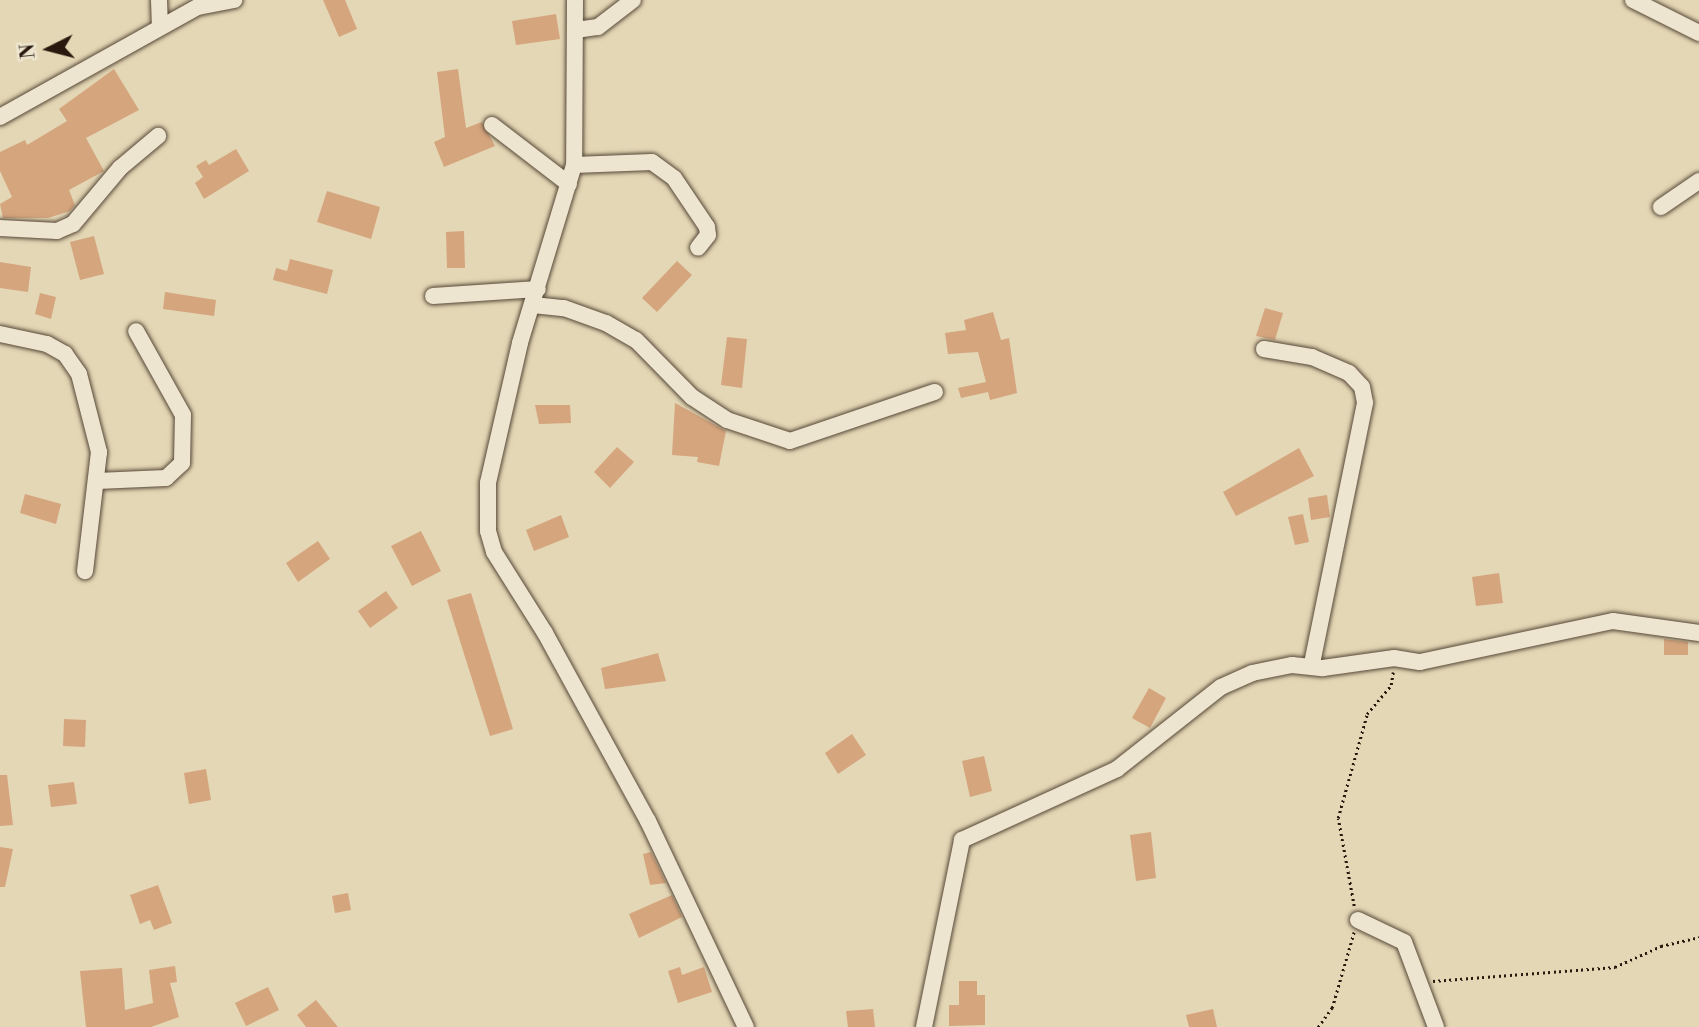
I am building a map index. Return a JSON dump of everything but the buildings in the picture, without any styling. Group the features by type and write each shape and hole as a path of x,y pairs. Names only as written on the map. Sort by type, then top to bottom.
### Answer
{"street":[{"path":"159,0 160,27"},
{"path":"0,117 136,46 160,27 198,7 234,0"},
{"path":"575,0 574,165 535,297 488,483 494,552 545,633 648,821 746,1027"},
{"path":"576,30 598,27 633,0"},
{"path":"1633,0 1699,33"},
{"path":"492,125 569,184"},
{"path":"0,228 57,231 73,225 120,168 158,136"},
{"path":"574,165 652,162 674,178 707,227 709,235 698,248"},
{"path":"1661,207 1699,181"},
{"path":"433,296 535,297 606,323 636,340 692,397 755,433 790,441 825,433 935,392"},
{"path":"97,481 166,478 183,463 183,415 136,331"},
{"path":"0,334 47,344 65,354 79,374 99,452 85,571"},
{"path":"1264,349 1312,357 1349,373 1362,387 1365,403 1312,663"},
{"path":"924,1027 962,840 1117,769 1221,687 1252,673 1312,663 1323,668 1394,658 1420,662 1613,621 1699,633"},
{"path":"1358,920 1404,943 1436,1027"}],"path":[{"path":"1318,1027 1332,1008 1358,920 1343,869 1338,818 1367,714 1391,685 1394,658"},
{"path":"1419,978 1446,983 1615,967 1661,946 1699,937"}]}
